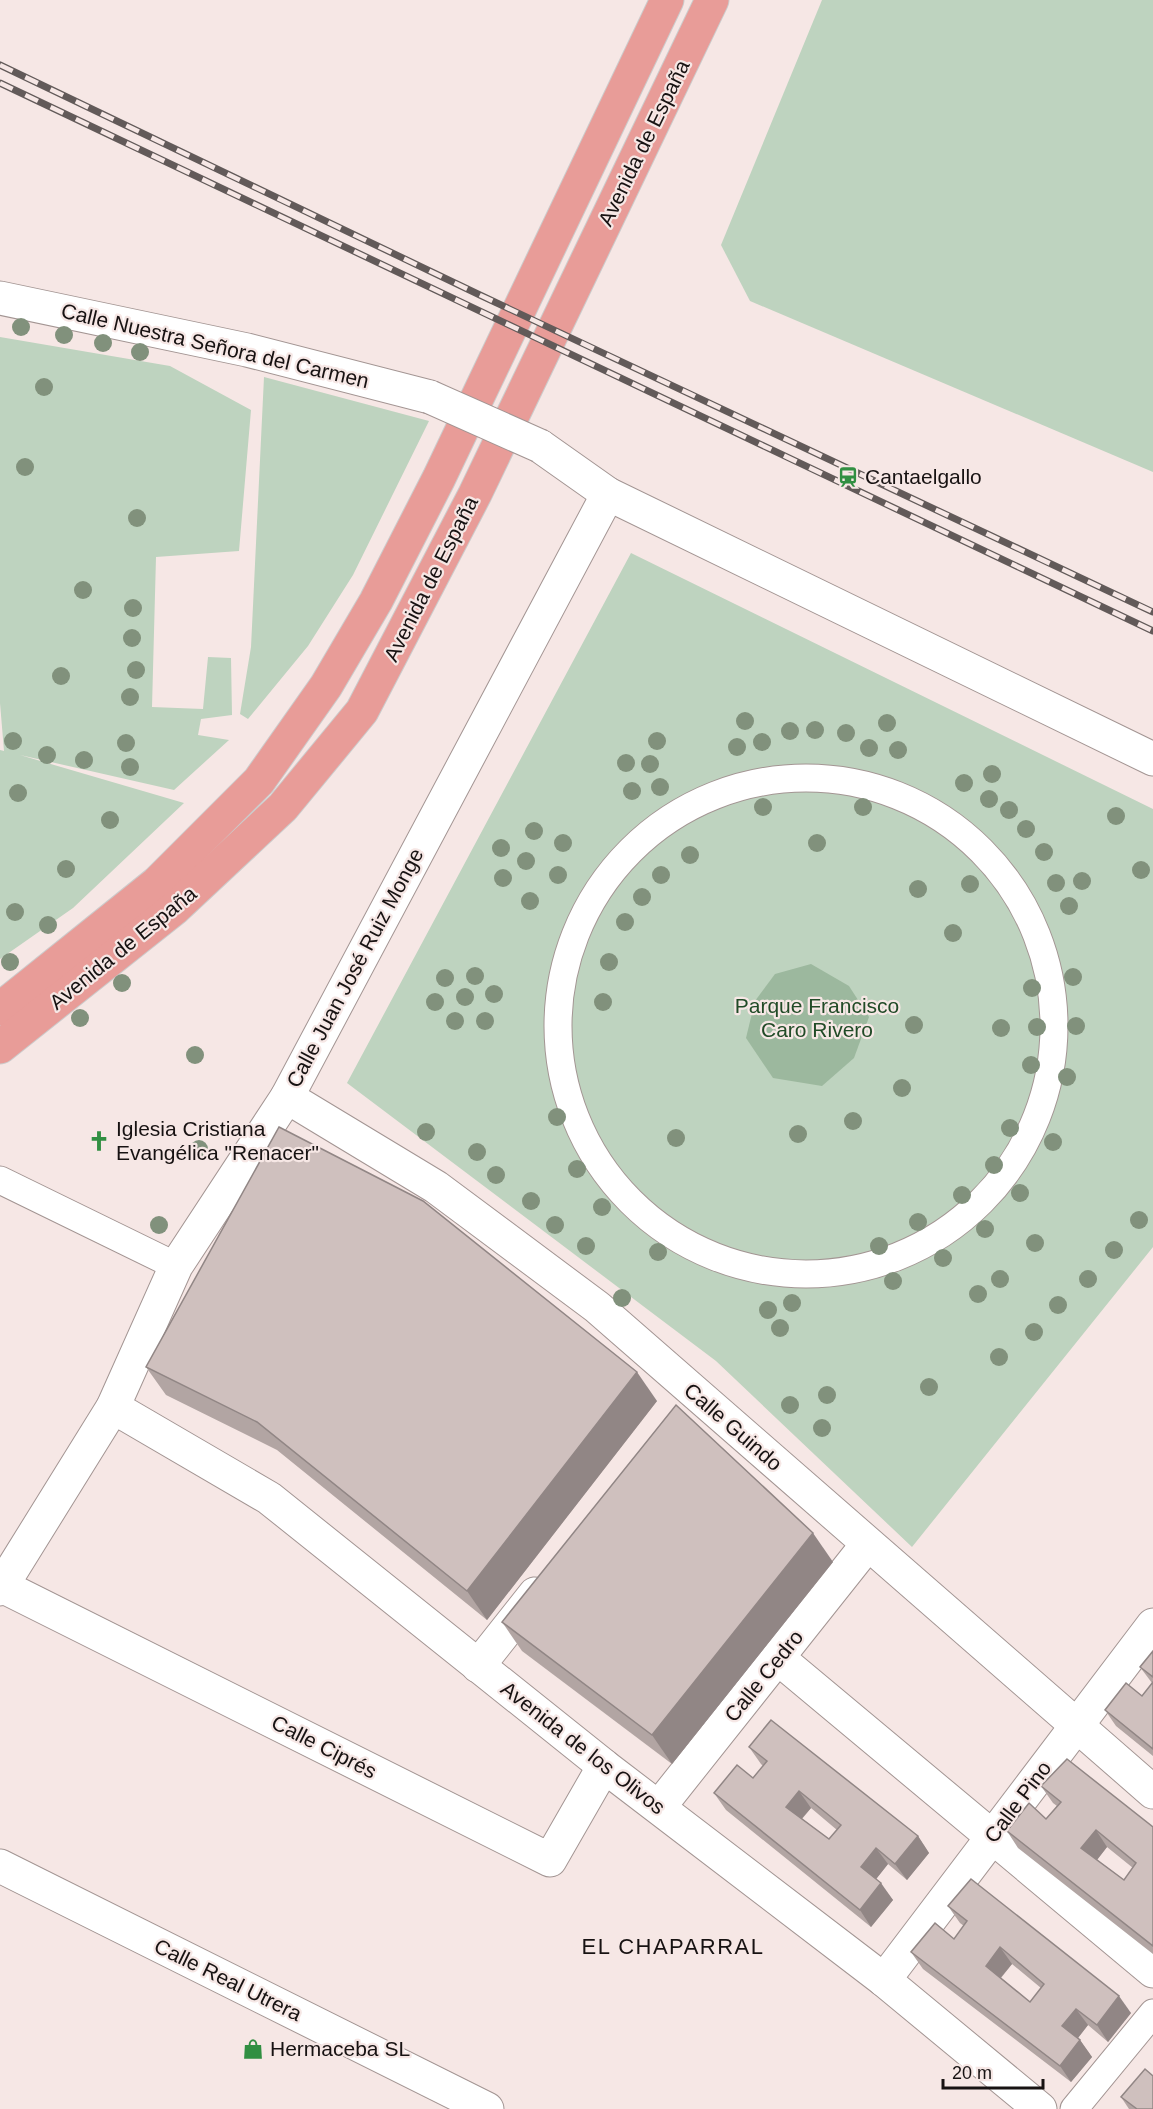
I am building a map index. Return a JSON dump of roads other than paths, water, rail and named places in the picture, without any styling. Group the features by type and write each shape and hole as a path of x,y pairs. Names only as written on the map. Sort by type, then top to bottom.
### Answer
{"main road":[{"name":"Avenida de España","path":"0,1009 157,883 259,782 326,686 376,602 439,478 667,0"},
{"name":"Avenida de España","path":"0,1047 175,908 200,885 284,807 362,711 475,494 712,0"}],"street":[{"name":"Calle Nuestra Señora del Carmen","path":"0,298 247,350 430,397 540,446 608,494 1153,759"},
{"name":"Calle Juan José Ruiz Monge","path":"1,1587 113,1407 176,1266 287,1097 608,494"},
{"path":"782,777 835,780 889,793 937,815 958,828 1007,880 1033,927 1053,1004 1054,1026 1038,1121 1003,1177 971,1210 929,1240 884,1260 791,1273 756,1269 723,1258 677,1244 650,1224 611,1183 576,1122 567,1083 561,1021 564,988 578,933 600,889 633,847 669,816 739,787 782,777"},
{"name":"Calle Guindo","path":"287,1097 436,1187 597,1307 867,1545 1153,1792"},
{"path":"0,1180 176,1266"},
{"path":"672,1420 694,1392"},
{"name":"Avenida de los Olivos","path":"113,1407 269,1498 604,1766 884,1980 1025,2105"},
{"name":"Calle Cedro","path":"659,1807 867,1545"},
{"path":"478,1666 550,1575"},
{"name":"Calle Ciprés","path":"1,1587 550,1860 604,1766"},
{"name":"Calle Pino","path":"884,1980 1153,1625"},
{"path":"778,1658 1153,1971"},
{"name":"Calle Real Utrera","path":"0,1866 487,2109"},
{"path":"1074,2109 1153,2013"}],"railway":[{"path":"0,65 482,296 1153,612"},
{"path":"0,83 1153,631"}],"place":[{"name":"Cantaelgallo","path":"848,477"},
{"name":"Iglesia Cristiana Evangélica \"Renacer\"","path":"99,1141"},
{"name":"Hermaceba SL","path":"253,2049"}],"district":[{"name":"EL CHAPARRAL","path":"673,1946"}],"park label":[{"name":"Parque Francisco Caro Rivero","path":"817,1018"}]}
